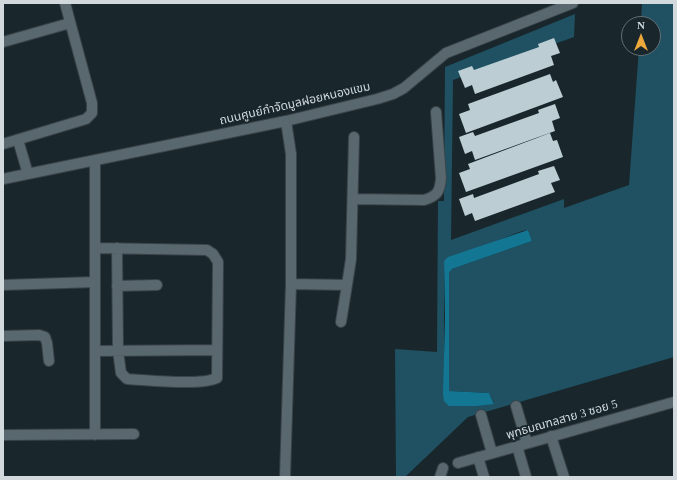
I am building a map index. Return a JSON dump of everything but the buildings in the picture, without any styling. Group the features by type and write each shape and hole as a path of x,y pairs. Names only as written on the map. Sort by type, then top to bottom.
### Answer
{"street":[{"path":"3,144 86,119 92,113 92,103 65,3"},
{"name":"ถนนศูนย์กำจัดมูลฝอยหนองแขม","path":"3,179 286,121 393,94 404,88 446,53 573,3"},
{"path":"3,42 70,22"},
{"path":"352,199 424,200 432,198 437,194 440,188 441,178 436,112"},
{"path":"285,477 291,284 291,154 286,121"},
{"path":"341,322 351,259 354,137"},
{"path":"18,140 28,174"},
{"path":"95,161 95,435"},
{"path":"95,248 117,248 207,250 213,254 218,262 217,378 211,381 198,382 127,379 121,373 118,351 117,248"},
{"path":"3,285 95,282"},
{"path":"291,284 347,285"},
{"path":"118,286 157,285"},
{"path":"3,336 45,337 49,361"},
{"path":"96,351 217,350"},
{"name":"พุทธมณฑลสาย 3 ซอย 5","path":"458,463 674,402"},
{"path":"516,406 527,443"},
{"path":"482,416 492,453"},
{"path":"3,435 134,434"},
{"path":"552,436 564,477"},
{"path":"517,446 526,477"},
{"path":"478,457 484,477"}],"shaded area":[{"path":"642,3 674,3 674,357 468,417 405,477 396,477 395,349 437,352 438,201 444,201 445,67 575,14 574,37 453,80 451,240 564,199 564,208 629,185 638,56 661,56 661,16 641,16","holes":["528,230 532,241 452,269 449,273 449,391 489,393 494,403 444,401 444,261"]},
{"path":"528,230 532,241 452,269 449,273 449,391 489,393 494,404 449,406 444,401 443,394 445,318 444,261 448,257"}]}
